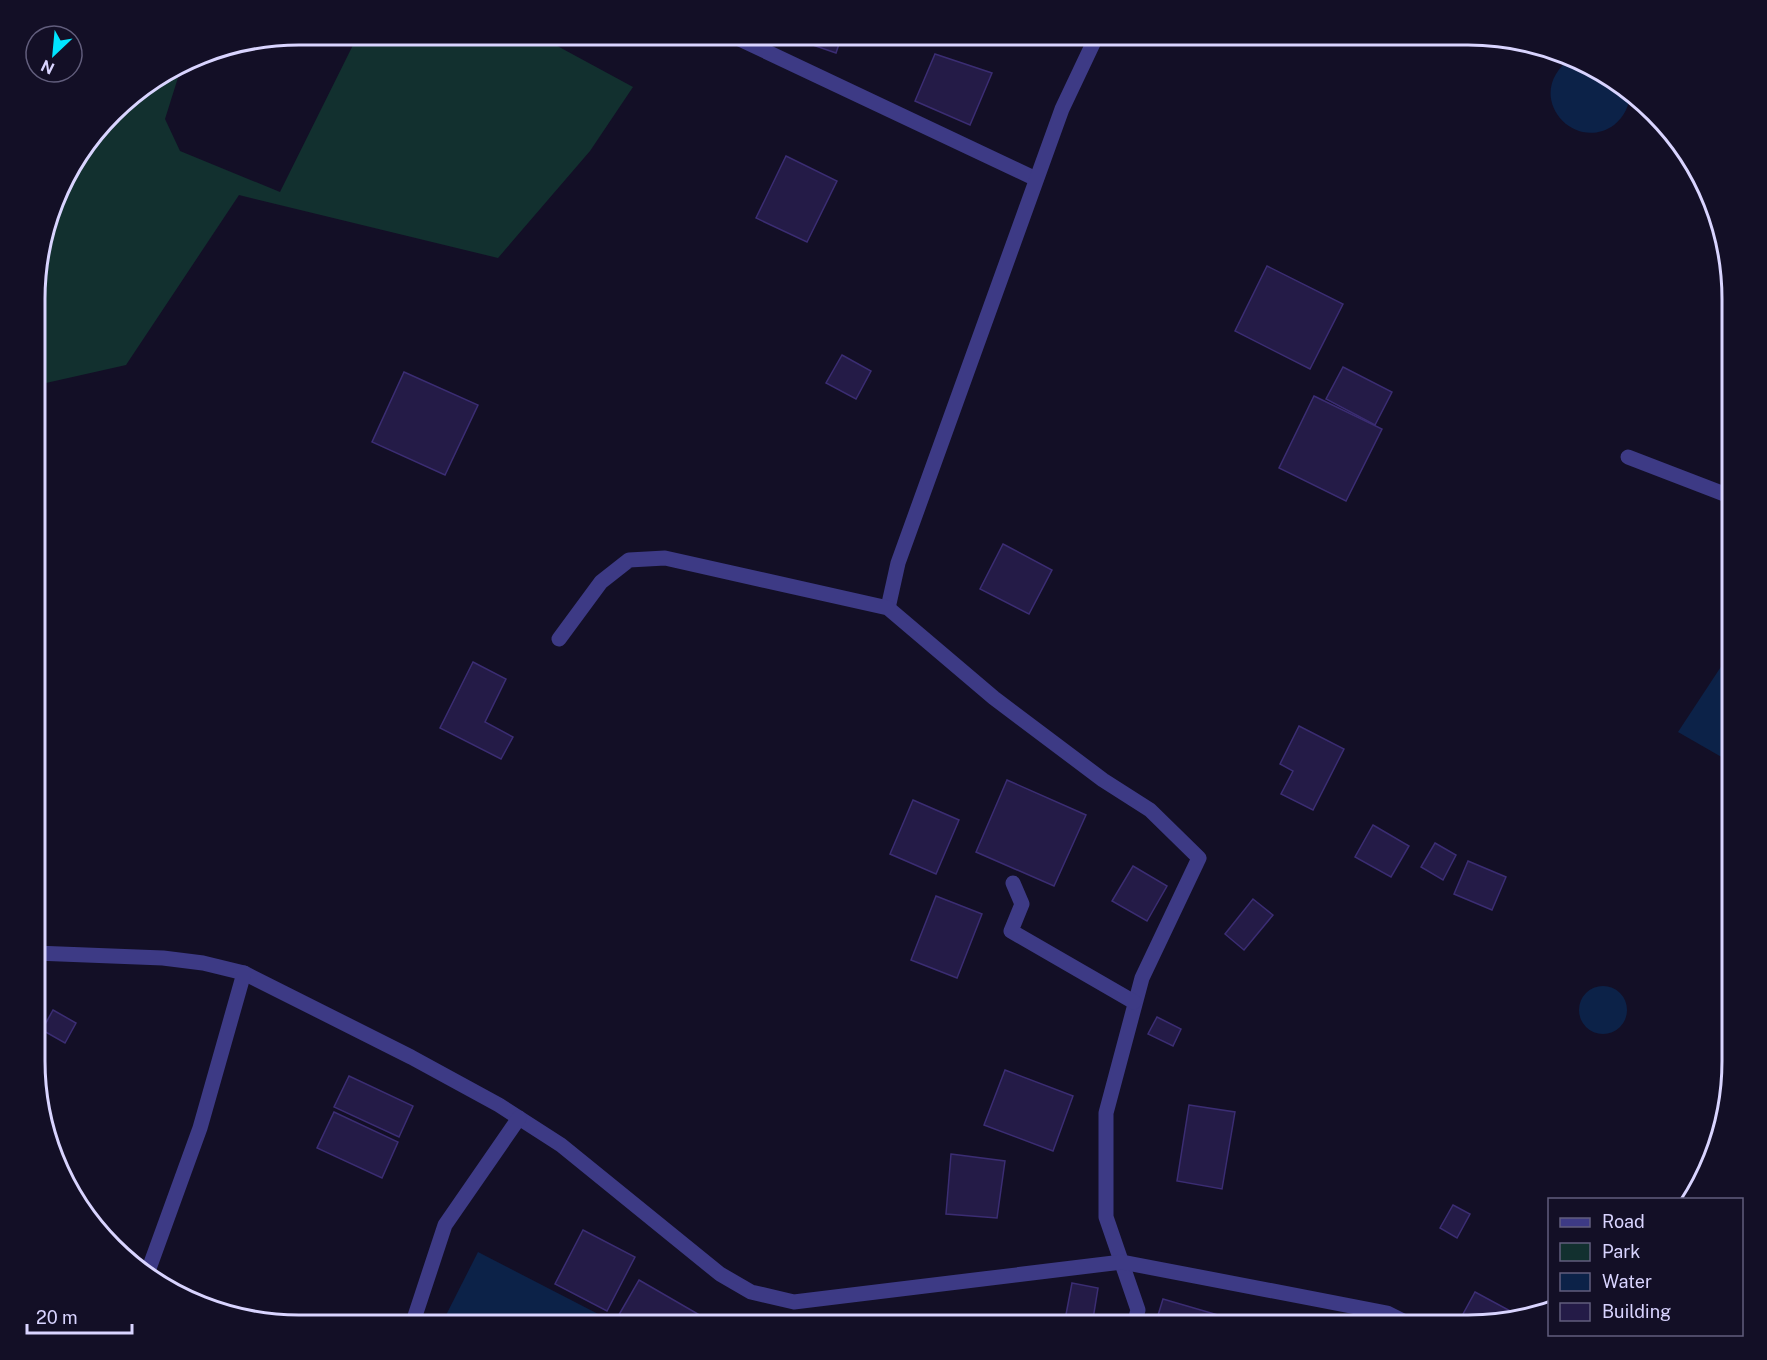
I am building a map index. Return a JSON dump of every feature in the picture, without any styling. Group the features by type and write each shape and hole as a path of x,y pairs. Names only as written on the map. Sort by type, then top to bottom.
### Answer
{"street":[{"path":"751,45 1036,179"},
{"path":"888,608 898,563 1036,179 1062,109 1092,45"},
{"path":"1628,457 1722,493"},
{"path":"559,639 601,582 629,560 665,558 888,608 994,698 1103,780 1150,810 1199,858 1142,978 1106,1113 1106,1217 1138,1310 1137,1315"},
{"path":"1013,883 1022,904 1011,931 1134,1002"},
{"path":"45,954 163,958 203,963 244,973 411,1057 499,1105 561,1145 720,1274 751,1292 794,1302 1122,1262 1391,1315"},
{"path":"150,1267 200,1128 244,973"},
{"path":"415,1315 446,1225 519,1118"}],"green space":[{"path":"353,45 555,45 633,87 590,151 498,258 239,195 126,365 45,383 47,266 58,217 79,172 97,144 119,119 144,97 179,75 165,119 180,151 280,192"}],"water":[{"path":"1565,64 1623,97 1629,102 1621,118 1614,125 1598,132 1582,132 1569,126 1558,115 1552,102 1551,87 1558,71"},
{"path":"1722,665 1722,757 1678,732"},
{"path":"1598,986 1608,986 1620,993 1627,1005 1627,1015 1620,1027 1608,1034 1598,1034 1583,1023 1579,1015 1579,1005 1590,990"},
{"path":"478,1252 600,1315 446,1315"}],"building":[{"path":"813,45 839,45 836,53"},
{"path":"935,54 992,73 970,125 915,101"},
{"path":"786,156 837,181 807,242 756,218"},
{"path":"1267,266 1343,304 1310,369 1235,331"},
{"path":"842,355 871,371 856,399 826,383"},
{"path":"1343,367 1392,392 1375,425 1326,399"},
{"path":"404,372 478,405 445,475 372,442"},
{"path":"1314,396 1382,429 1346,501 1279,468"},
{"path":"1003,544 1052,570 1029,614 980,589"},
{"path":"473,662 506,679 485,722 513,737 501,759 440,728"},
{"path":"1299,726 1344,749 1313,810 1281,794 1293,771 1280,764"},
{"path":"1007,780 1086,815 1054,886 976,852"},
{"path":"913,800 959,820 936,874 890,854"},
{"path":"1373,825 1409,846 1391,877 1355,857"},
{"path":"1435,843 1456,855 1443,880 1421,867"},
{"path":"1468,861 1506,877 1492,910 1454,894"},
{"path":"1133,866 1167,886 1147,921 1112,901"},
{"path":"936,896 982,914 957,978 911,960"},
{"path":"1253,899 1273,915 1244,950 1225,934"},
{"path":"53,1010 76,1023 65,1043 45,1032 45,1025"},
{"path":"1157,1017 1181,1029 1173,1046 1148,1034"},
{"path":"1005,1070 1073,1096 1053,1151 984,1125"},
{"path":"349,1076 413,1106 399,1137 334,1107"},
{"path":"1189,1105 1235,1112 1222,1189 1177,1181"},
{"path":"334,1112 398,1142 382,1178 317,1148"},
{"path":"951,1154 1005,1161 997,1218 946,1214"},
{"path":"1453,1205 1470,1214 1457,1238 1440,1228"},
{"path":"583,1230 635,1257 607,1311 555,1284"},
{"path":"639,1280 700,1315 619,1315"},
{"path":"1072,1283 1098,1288 1094,1315 1066,1315"},
{"path":"1475,1292 1511,1311 1501,1313 1462,1315"},
{"path":"1163,1299 1218,1315 1158,1315"}]}
